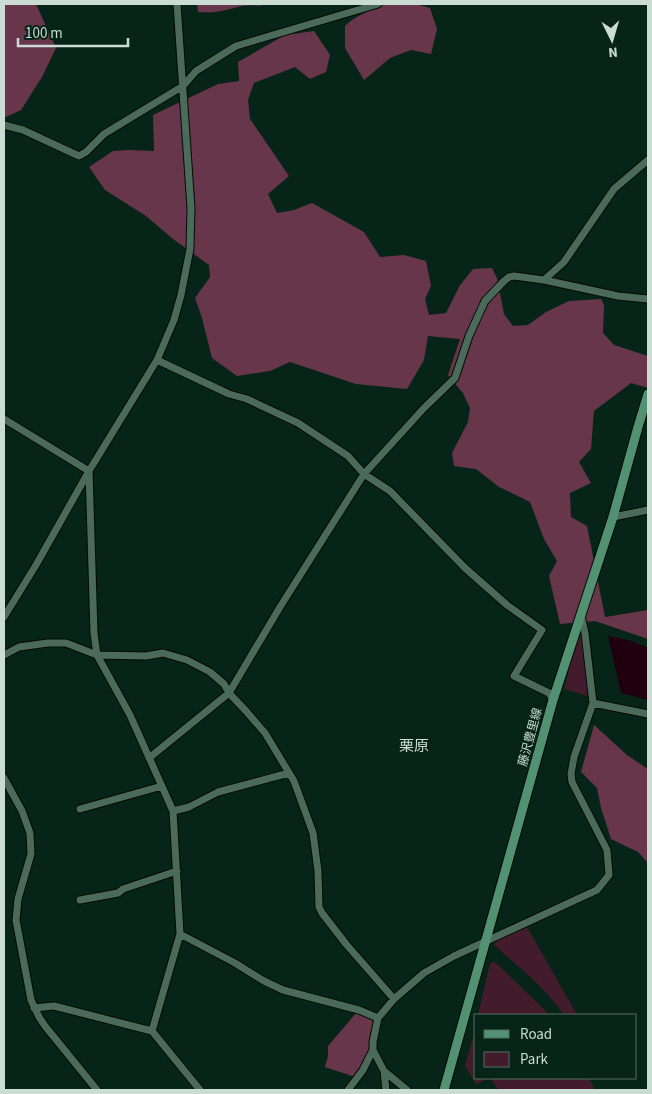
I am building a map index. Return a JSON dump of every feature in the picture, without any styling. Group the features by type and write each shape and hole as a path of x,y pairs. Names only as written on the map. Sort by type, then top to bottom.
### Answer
{"main road":[{"name":"藤沢豊里線","path":"444,1090 488,939 553,700 612,517 648,394"}],"street":[{"path":"4,617 36,565 89,470 157,360 176,312 190,249 191,208 177,4"},
{"path":"4,125 24,130 79,156 86,152 104,134 183,86 196,71 236,46 378,4"},
{"path":"544,280 564,262 614,189 648,160"},
{"path":"149,758 229,693 280,607 364,474 424,408 455,378 469,336 485,300 509,277 544,280 618,296 648,299"},
{"path":"157,360 229,394 247,399 298,423 348,456 364,474 390,491 465,568 500,599 542,630 514,676 549,693 553,700"},
{"path":"4,419 89,470"},
{"path":"89,470 94,633 97,655 130,715 173,811 180,934 152,1031"},
{"path":"612,517 648,510"},
{"path":"386,1090 384,1072 373,1050 372,1042 378,1018 394,998 424,973 488,939 597,890 609,875 607,850 572,782 571,774 574,757 594,703 586,639 580,613"},
{"path":"4,655 19,647 48,643 66,644 97,655 146,656 163,653 187,660 210,672 224,684 229,693 265,733 294,781 313,833 322,913 346,944 394,998"},
{"path":"594,703 648,714"},
{"path":"173,811 189,807 218,792 289,773"},
{"path":"4,778 22,811 30,833 31,854 18,899 16,920 34,1008 45,1026 97,1090"},
{"path":"80,809 162,786"},
{"path":"80,900 118,893 123,889 177,871"},
{"path":"180,934 282,990 359,1010 378,1018"},
{"path":"34,1008 54,1006 152,1031 200,1090"},
{"path":"348,1090 363,1070 373,1050"},
{"path":"384,1072 407,1090"}],"green space":[{"path":"580,634 591,697 564,689 575,645"},
{"path":"527,927 576,1013 563,1014 540,987 494,945 496,941"},
{"path":"495,962 548,1014 478,1014 490,963"},
{"path":"474,1033 474,1079 488,1079 476,1084 465,1066"},
{"path":"492,1079 590,1079 595,1090 549,1089 498,1090"}],"shaded area":[{"path":"4,4 36,4 56,48 42,77 21,110 4,118"},
{"path":"197,4 262,4 260,6 242,6 221,11 198,12"},
{"path":"378,4 416,4 430,8 437,29 431,54 411,50 390,58 364,80 345,48 345,26"},
{"path":"314,31 330,55 326,72 310,79 295,67 254,83 248,100 250,119 289,176 268,194 277,213 294,210 312,203 364,232 380,257 404,255 426,261 431,286 425,299 429,315 446,313 460,285 473,269 492,268 497,278 504,314 513,326 528,325 546,312 569,301 601,299 604,305 603,333 614,345 648,356 648,388 631,383 594,411 591,449 579,462 591,483 570,493 571,517 587,526 605,617 648,610 648,639 595,621 560,624 549,576 557,561 544,539 530,502 499,487 476,469 454,466 452,453 468,422 470,408 463,393 448,375 460,339 428,336 424,360 407,389 356,384 290,362 270,371 237,376 212,358 195,298 210,277 209,265 173,239 146,216 105,190 89,167 113,151 154,151 153,115 218,84 239,81 238,62 285,35"},
{"path":"608,636 632,641 648,648 648,700 621,693"},
{"path":"594,725 627,755 648,769 648,863 638,852 611,839 597,788 581,772"},
{"path":"357,1012 375,1022 371,1035 369,1056 355,1077 325,1067 328,1046"}],"district":[{"name":"栗原","path":"414,746"}]}
